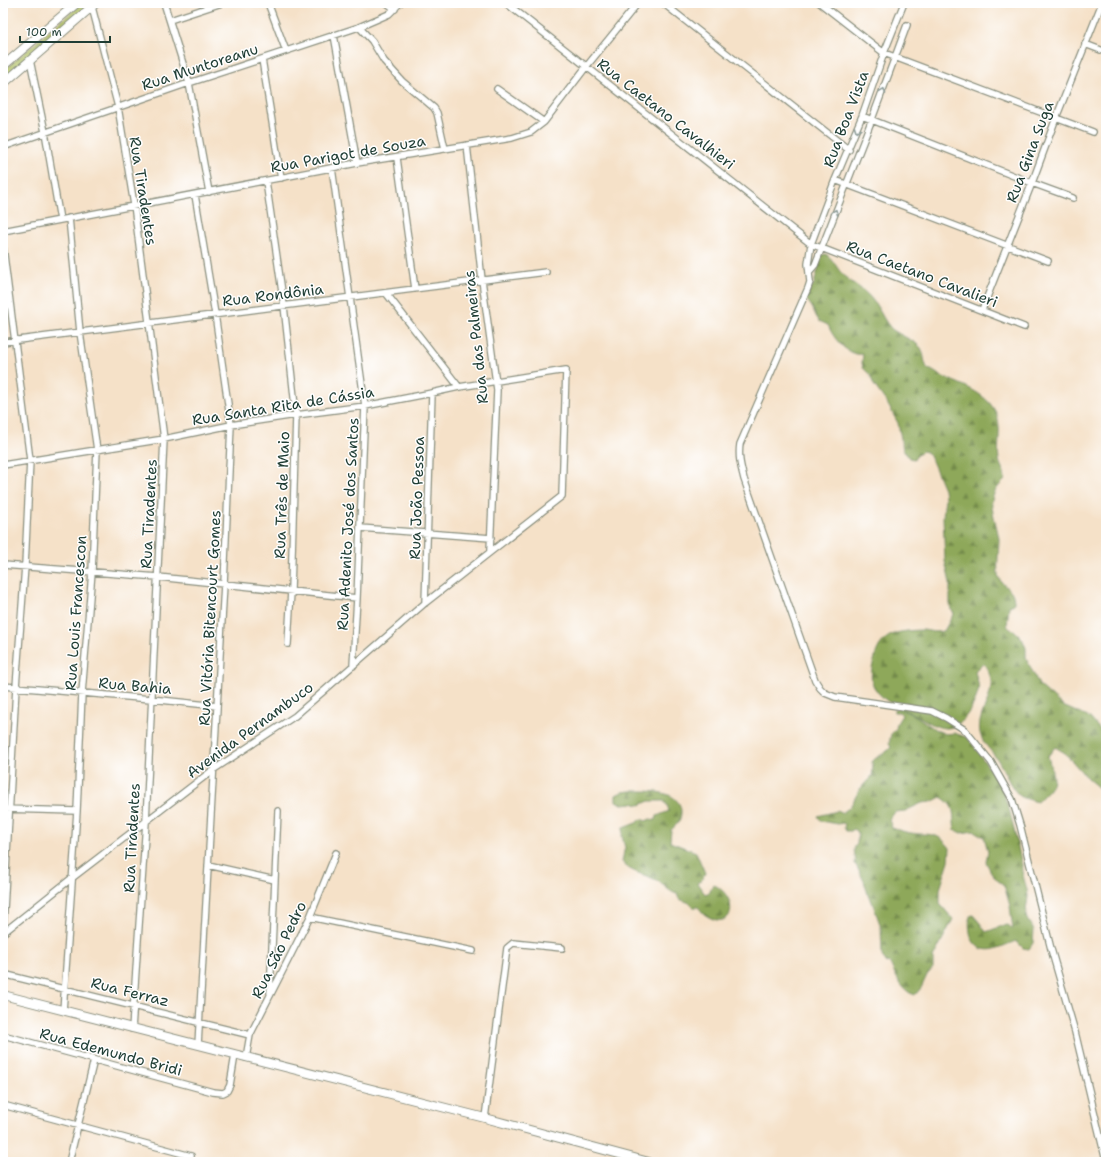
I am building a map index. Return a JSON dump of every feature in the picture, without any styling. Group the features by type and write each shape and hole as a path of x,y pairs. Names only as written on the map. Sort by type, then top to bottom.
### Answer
{"main road":[{"path":"3,66 77,3"},
{"path":"3,84 94,5"},
{"path":"3,995 198,1046 485,1118 649,1162"}],"street":[{"path":"164,3 189,82 209,192"},
{"path":"170,20 222,3"},
{"path":"268,3 286,51"},
{"path":"387,3 394,9"},
{"name":"Rua Muntoreanu","path":"3,147 189,82 359,27 390,14 400,3"},
{"name":"Rua Caetano Cavalhieri","path":"506,3 812,244"},
{"name":"Rua Parigot de Souza","path":"3,231 332,168 512,138 531,132 544,122 638,3"},
{"path":"664,3 849,150"},
{"path":"820,3 884,53 1093,132"},
{"name":"Rua Boa Vista","path":"904,3 884,53 849,150 835,180 812,244 808,264 810,282 808,288 740,444 739,462 814,680 820,688 825,693 835,697 932,712 946,718 965,730 981,748 991,762 1012,799 1020,825 1051,949 1075,1032 1106,1161"},
{"name":"Rua Gina Suga","path":"982,310 1006,245 1032,183 1102,3"},
{"name":"Rua Tiradentes","path":"94,5 118,107 134,205 164,438 146,822 132,1029"},
{"name":"Rua Boa Vista","path":"809,272 815,265 872,120 907,25"},
{"path":"359,27 372,41 388,66 406,85 438,113 445,149"},
{"path":"334,35 357,164"},
{"path":"1085,44 1106,52"},
{"path":"262,59 281,178"},
{"path":"30,60 45,132 60,220"},
{"path":"498,89 544,122"},
{"path":"862,116 1073,198"},
{"name":"Rua das Palmeiras","path":"467,145 482,280 497,390 490,550"},
{"path":"397,158 415,289"},
{"name":"Rua Adenito José dos Santos","path":"332,168 365,406 353,666"},
{"path":"835,180 1048,261"},
{"name":"Rua Três de Maio","path":"266,181 284,306 296,415 288,644"},
{"name":"Rua Vitória Bitencourt Gomes","path":"195,195 215,314 231,425 224,584 198,1022 198,1046"},
{"name":"Rua Louis Francescon","path":"63,1011 77,811 82,693 92,572 97,450 80,332 69,218"},
{"name":"Rua Caetano Cavalieri","path":"812,244 1024,327"},
{"path":"3,247 30,460 3,928"},
{"name":"Rua Rondônia","path":"3,342 546,272"},
{"path":"386,293 459,387"},
{"name":"Rua Santa Rita de Cássia","path":"3,465 97,450 231,425 365,406 459,387 566,370 562,496"},
{"name":"Rua João Pessoa","path":"425,603 432,393"},
{"name":"Avenida Pernambuco","path":"3,933 72,878 214,770 295,716 425,603 490,550 562,496"},
{"path":"360,528 491,538"},
{"path":"3,564 158,577 357,598"},
{"name":"Rua Bahia","path":"3,686 217,706"},
{"path":"3,809 77,811"},
{"path":"269,996 278,811"},
{"name":"Rua São Pedro","path":"246,1058 250,1035 310,917 336,854"},
{"path":"208,865 275,880"},
{"path":"310,917 473,951"},
{"path":"485,1118 507,948 513,943 562,948"},
{"name":"Rua Ferraz","path":"3,974 250,1035"},
{"name":"Rua Edemundo Bridi","path":"3,1035 213,1092 223,1093 227,1091 230,1085 235,1055"},
{"path":"69,1162 94,1060"},
{"path":"3,1105 191,1156"}],"green space":[{"path":"82,3 91,3 3,79 3,71"},
{"path":"826,254 844,276 871,298 887,324 893,330 916,343 921,348 925,364 928,369 967,387 983,397 995,410 999,424 999,460 1005,480 995,491 992,503 999,539 998,575 1001,582 1011,591 1014,598 1014,604 1009,606 1007,626 1022,638 1026,648 1026,658 1039,685 1063,706 1090,718 1104,734 1106,739 1106,794 1087,778 1065,753 1055,747 1048,756 1053,782 1048,790 1037,802 1022,797 1016,793 1000,763 981,737 981,716 988,700 991,682 989,673 983,663 975,671 978,690 974,703 967,715 952,727 942,728 896,706 882,697 872,684 871,676 877,650 888,637 896,633 906,631 944,631 954,613 951,610 950,605 950,583 945,561 943,517 945,497 944,489 927,452 922,451 914,459 909,458 903,449 898,423 887,403 874,385 870,375 863,368 863,354 852,353 842,346 833,335 828,325 819,321 806,299 810,288 814,284 818,269 818,259 821,255"},
{"path":"897,708 916,716 936,730 946,734 954,733 966,737 970,740 1000,784 1010,812 1022,865 1028,896 1026,916 1034,930 1033,943 1029,949 1023,948 1016,941 995,949 987,950 977,946 971,936 969,923 970,916 973,915 986,932 1008,925 1013,929 1010,906 1004,885 997,880 986,862 988,851 984,837 974,831 961,833 955,830 952,807 941,797 931,802 922,803 905,811 895,812 889,820 892,828 911,833 937,836 941,838 950,848 949,861 940,889 940,904 953,919 933,958 933,968 915,995 910,993 902,986 889,962 886,963 882,956 881,927 871,899 869,898 864,881 855,863 854,848 857,844 858,832 854,829 851,831 846,831 844,827 845,824 843,823 838,824 821,821 818,816 837,811 842,813 850,807 860,789 872,776 872,762 891,747 889,744 891,734 896,729 897,723 902,715 899,712 894,712 894,709"},
{"path":"645,791 669,795 679,804 681,811 680,819 671,830 670,842 696,852 705,873 701,881 697,883 705,894 710,892 713,884 722,890 728,898 730,905 730,912 727,917 722,920 714,919 704,914 698,907 693,907 690,903 679,899 677,894 671,892 656,880 633,871 625,866 622,862 625,848 622,836 623,828 636,823 641,819 646,821 650,819 656,820 657,816 669,811 664,801 649,801 640,805 634,803 622,804 616,801 616,795 622,792"}]}
